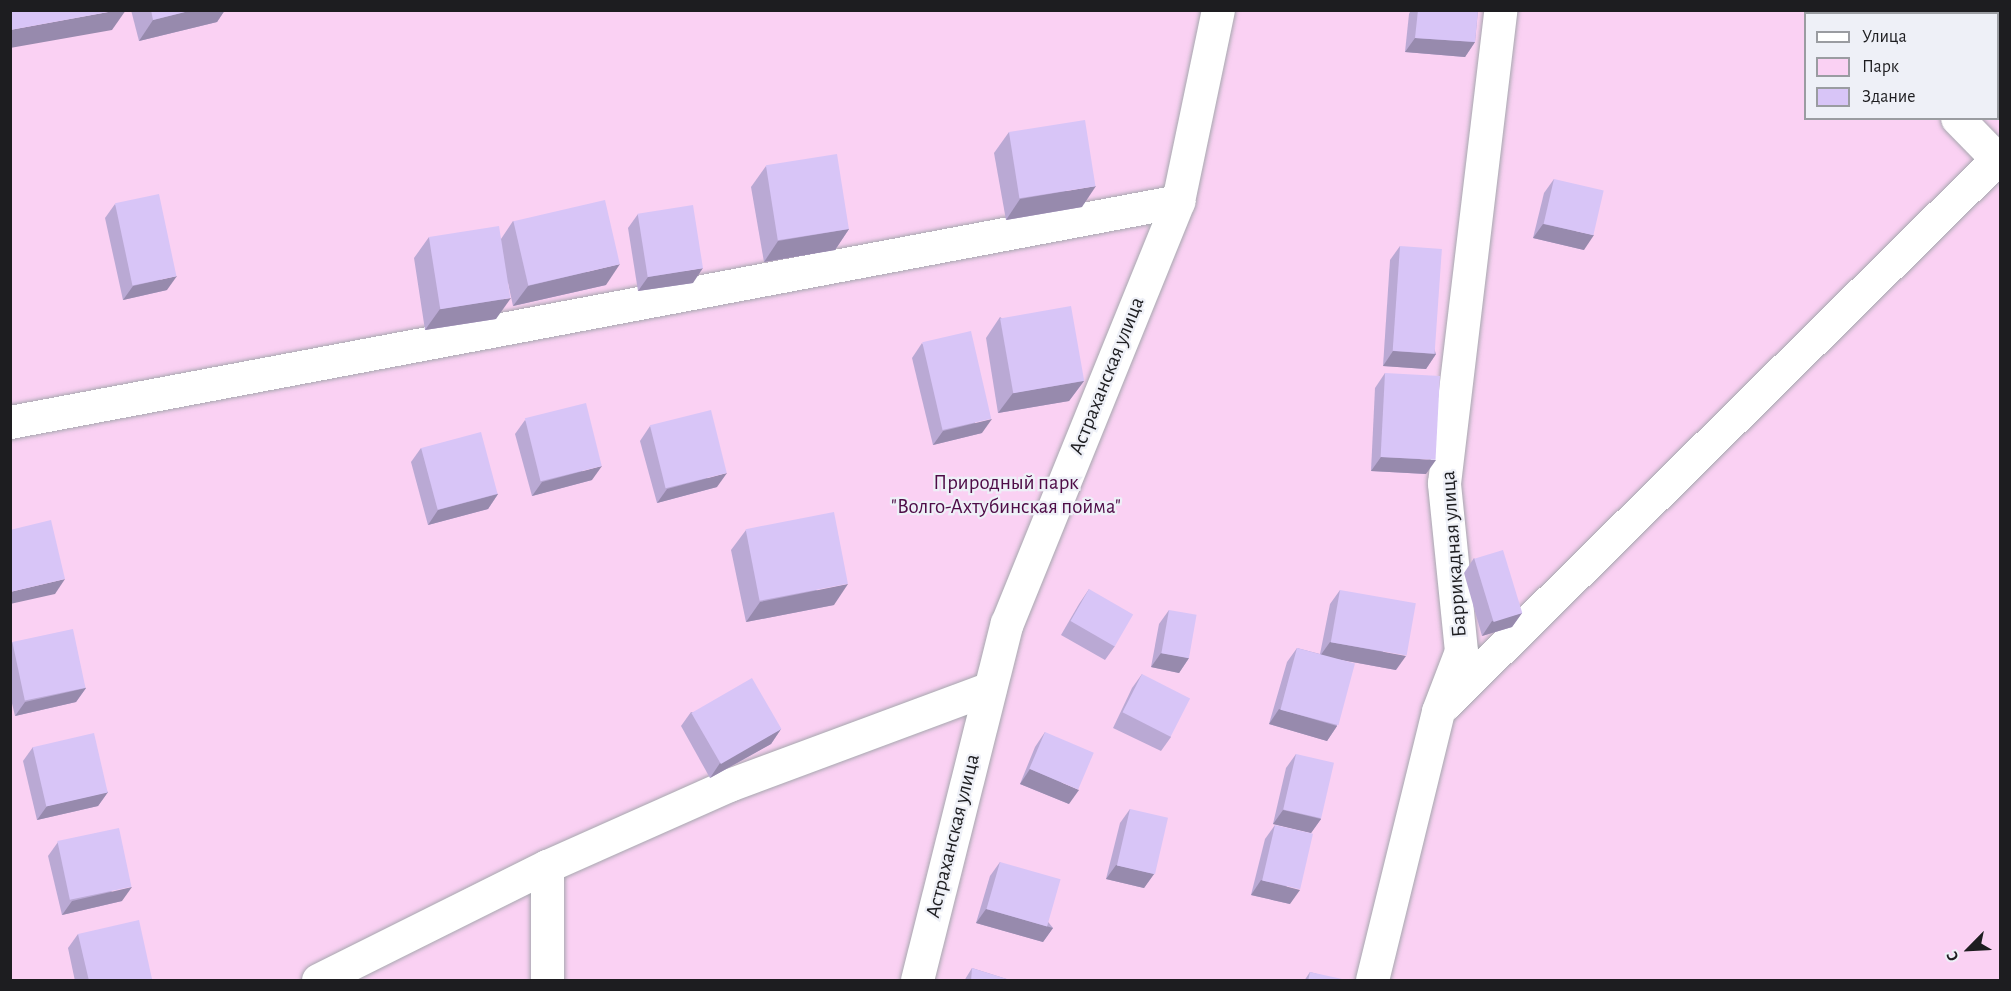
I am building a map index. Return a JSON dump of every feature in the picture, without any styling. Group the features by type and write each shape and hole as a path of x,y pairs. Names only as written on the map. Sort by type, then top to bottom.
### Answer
{"street":[{"name":"Астраханская улица","path":"917,981 1007,623 1178,201 1218,10"},
{"name":"Баррикадная улица","path":"1372,981 1438,711 1461,651 1444,483 1500,10"},
{"path":"1438,711 1997,159 1959,120"},
{"path":"10,423 1178,201"},
{"path":"318,981 547,866 729,785 990,688"},
{"path":"547,866 547,981"}],"green space":[{"name":"Природный парк \"Волго-Ахтубинская пойма\"","path":"10,11 2000,11 2000,980 11,980"}],"building":[{"path":"10,10 119,10 10,30"},
{"path":"151,10 193,10 153,20"},
{"path":"1418,10 1478,10 1475,42 1415,38"},
{"path":"1085,120 1095,186 1019,198 1009,132"},
{"path":"837,154 849,229 778,240 766,165"},
{"path":"1554,179 1604,190 1593,235 1544,224"},
{"path":"159,194 176,276 132,286 115,203"},
{"path":"605,200 620,264 528,285 513,221"},
{"path":"693,205 703,268 648,277 638,214"},
{"path":"499,226 510,298 440,309 429,237"},
{"path":"1400,246 1442,249 1435,354 1393,351"},
{"path":"1071,306 1084,381 1013,393 1000,319"},
{"path":"971,331 991,419 943,430 922,342"},
{"path":"1385,373 1440,376 1436,460 1381,457"},
{"path":"586,403 602,466 541,481 525,418"},
{"path":"711,410 727,473 666,488 650,425"},
{"path":"481,432 498,494 438,510 421,448"},
{"path":"834,512 848,584 760,601 746,529"},
{"path":"51,520 65,579 10,592 10,530"},
{"path":"1503,550 1522,613 1494,622 1474,559"},
{"path":"1089,589 1133,614 1115,647 1070,621"},
{"path":"1340,590 1416,603 1407,656 1331,642"},
{"path":"1169,610 1197,615 1189,658 1161,653"},
{"path":"73,629 85,688 25,701 12,642"},
{"path":"1297,648 1355,664 1338,725 1280,710"},
{"path":"1142,674 1190,699 1171,737 1122,712"},
{"path":"752,678 782,729 721,764 691,713"},
{"path":"1045,732 1094,753 1078,790 1029,769"},
{"path":"94,733 108,792 46,807 33,747"},
{"path":"1296,754 1334,763 1321,818 1283,810"},
{"path":"1130,809 1168,818 1155,874 1117,866"},
{"path":"1275,825 1313,834 1300,889 1262,881"},
{"path":"119,828 131,887 70,900 57,841"},
{"path":"1000,862 1061,879 1047,926 986,909"},
{"path":"139,920 152,979 147,981 89,981 78,934"},
{"path":"972,968 1013,981 971,981"},
{"path":"1310,972 1342,979 1342,981 1308,981"}]}
